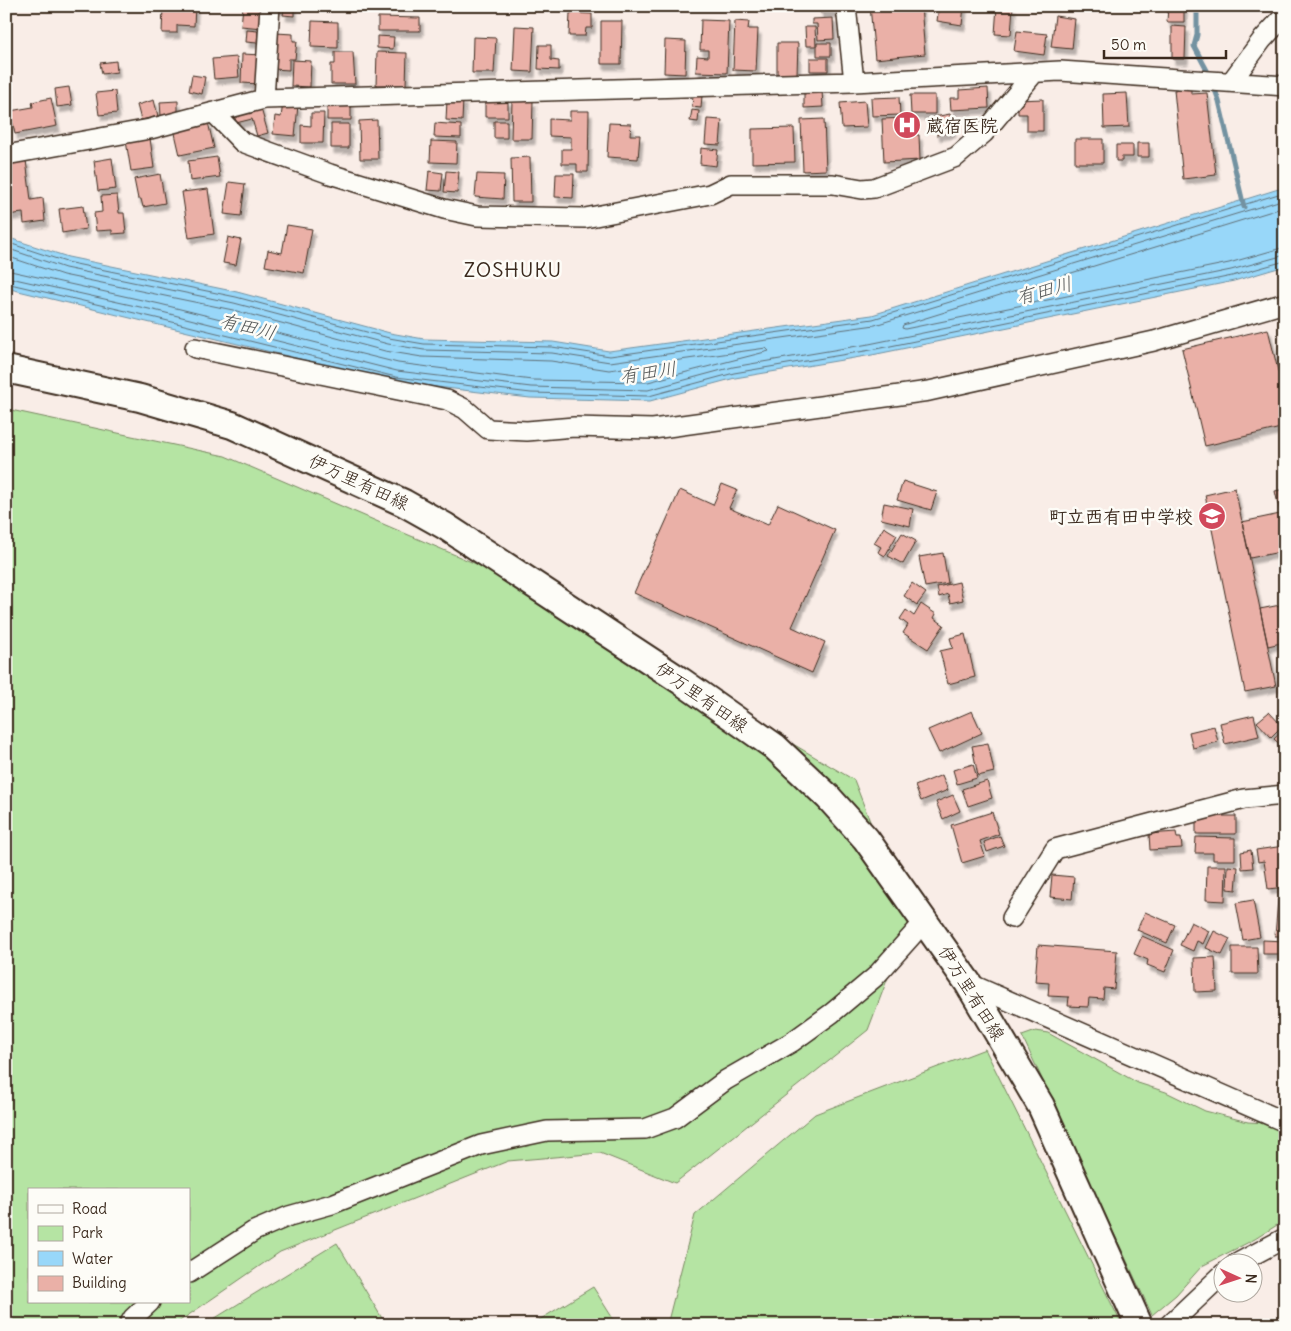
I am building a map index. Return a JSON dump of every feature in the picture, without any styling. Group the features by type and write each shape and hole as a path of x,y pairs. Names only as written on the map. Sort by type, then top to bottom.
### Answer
{"main road":[{"name":"伊万里有田線","path":"6,369 140,398 232,425 404,503 445,526 681,681 775,748 828,797 866,839 925,920 968,984 1041,1106 1139,1325"}],"street":[{"path":"264,99 270,6"},
{"path":"846,6 854,82"},
{"path":"1231,82 1262,40 1285,15"},
{"path":"6,155 150,129 264,99 854,82 1060,71 1285,86"},
{"path":"214,112 242,142 330,174 444,209 477,216 585,218 710,194 731,184 833,184 862,190 874,188 956,157 984,133 1035,72"},
{"path":"195,348 447,400 465,409 488,429 527,431 574,427 653,429 929,391 1154,341 1285,303"},
{"path":"1012,918 1055,849 1244,800 1285,795"},
{"path":"190,1272 254,1231 289,1216 332,1204 481,1145 547,1131 645,1129 675,1118 726,1080 792,1042 832,1013 875,977 925,920"},
{"path":"968,984 1285,1122"},
{"path":"1255,1254 1285,1238"},
{"path":"1169,1325 1214,1283"},
{"path":"129,1325 133,1318 148,1304"}],"green space":[{"path":"6,409 225,456 518,582 854,780 909,922 868,1030 675,1183 600,1153 508,1161 280,1252 174,1325 6,1325"},
{"path":"1036,1031 1048,1033 1138,1083 1166,1092 1205,1111 1248,1122 1267,1123 1285,1134 1285,1220 1255,1239 1226,1254 1214,1254 1214,1260 1202,1266 1176,1295 1152,1315 1022,1036"},
{"path":"985,1049 1122,1325 667,1325 695,1215 815,1114"},
{"path":"337,1243 386,1325 204,1325"},
{"path":"593,1287 617,1325 531,1325"}],"water":[{"name":"有田川","path":"1285,187 1285,266 1234,281 872,355 735,378 650,401 530,398 395,382 6,288 6,237 68,257 237,292 390,333 424,339 553,342 609,351 872,315"}],"building":[{"path":"163,6 195,6 194,26 177,25 177,33 162,33"},
{"path":"243,6 265,6 262,28 241,26"},
{"path":"276,6 294,6 294,16 283,15 284,9 276,9"},
{"path":"819,6 834,6 834,12 820,13"},
{"path":"870,6 921,6 925,54 875,59"},
{"path":"939,6 964,6 962,25 937,21"},
{"path":"997,6 1013,6 1011,35 995,34"},
{"path":"1168,6 1184,6 1184,22 1167,22"},
{"path":"570,13 592,14 592,28 586,28 585,36 569,36"},
{"path":"1055,16 1075,19 1072,49 1051,47"},
{"path":"378,17 420,18 420,31 378,31"},
{"path":"833,18 834,39 818,40 817,24 812,24 812,19"},
{"path":"701,20 729,21 727,73 696,72 697,56 708,57 708,50 700,50"},
{"path":"312,21 338,22 338,48 311,47"},
{"path":"601,21 622,21 621,64 601,64"},
{"path":"735,21 749,22 748,29 758,29 756,71 733,70"},
{"path":"515,26 534,27 532,72 513,71"},
{"path":"1172,26 1186,27 1185,59 1172,59"},
{"path":"805,27 815,27 816,46 806,46"},
{"path":"247,30 258,31 257,43 246,42"},
{"path":"1017,31 1047,34 1044,55 1014,51"},
{"path":"276,33 293,34 293,41 297,41 295,59 289,59 289,70 274,69"},
{"path":"377,36 394,37 393,49 377,48"},
{"path":"473,37 496,38 494,73 472,73"},
{"path":"665,40 686,41 685,74 664,73"},
{"path":"777,43 798,43 797,74 777,74"},
{"path":"817,43 831,43 831,56 817,56"},
{"path":"539,45 551,45 551,60 559,61 559,70 538,69"},
{"path":"335,52 353,52 355,84 331,84 331,64 335,64"},
{"path":"377,52 407,53 406,85 376,85"},
{"path":"242,54 262,55 261,84 241,83"},
{"path":"237,57 239,77 214,79 212,59"},
{"path":"810,58 828,58 828,71 810,71"},
{"path":"292,60 311,61 310,87 291,86"},
{"path":"116,61 117,72 102,74 100,63"},
{"path":"192,75 205,77 202,94 189,91"},
{"path":"69,87 72,105 57,107 55,89"},
{"path":"988,88 989,108 951,110 950,98 959,98 959,90"},
{"path":"1191,88 1191,94 1207,93 1216,175 1183,179 1174,90"},
{"path":"822,90 823,107 804,108 804,91"},
{"path":"115,91 117,113 99,115 96,93"},
{"path":"1127,93 1129,127 1104,128 1103,94"},
{"path":"910,95 935,95 935,114 911,114"},
{"path":"693,96 702,96 701,108 692,107"},
{"path":"899,97 900,115 872,116 871,98"},
{"path":"51,98 57,126 15,134 10,111 33,107 32,102"},
{"path":"1043,99 1043,131 1027,131 1027,114 1018,114 1018,100"},
{"path":"154,100 158,116 141,120 137,105"},
{"path":"447,100 463,100 462,121 446,120"},
{"path":"485,100 508,100 508,117 485,117"},
{"path":"512,100 533,101 532,139 511,139"},
{"path":"178,101 178,115 161,116 160,102"},
{"path":"865,101 867,127 842,128 840,103"},
{"path":"327,102 351,102 351,120 327,120"},
{"path":"283,103 298,105 295,136 273,134 275,116 281,117"},
{"path":"260,105 268,133 257,136 252,119 236,123 234,113"},
{"path":"692,110 699,111 698,122 690,121"},
{"path":"570,111 589,111 588,172 577,172 577,164 562,164 562,149 571,149 571,137 549,136 549,119 570,120"},
{"path":"311,113 324,113 323,143 301,143 301,125 311,126"},
{"path":"950,114 953,132 937,135 934,117"},
{"path":"906,118 907,134 919,135 920,160 884,162 882,119"},
{"path":"707,119 722,120 720,145 705,144"},
{"path":"824,119 826,170 803,171 801,120"},
{"path":"377,120 378,159 360,159 359,121"},
{"path":"494,121 507,121 507,138 494,138"},
{"path":"208,122 214,148 180,155 174,129"},
{"path":"435,123 461,125 461,138 434,137"},
{"path":"609,123 631,124 630,135 640,135 638,159 607,157"},
{"path":"331,124 349,124 349,148 331,148"},
{"path":"794,128 795,162 752,163 752,129"},
{"path":"150,138 154,168 131,171 126,141"},
{"path":"1075,139 1103,139 1103,163 1075,163"},
{"path":"431,141 457,142 456,163 430,162"},
{"path":"1137,143 1149,143 1149,157 1137,157"},
{"path":"1116,145 1133,145 1133,157 1122,157 1122,161 1116,161"},
{"path":"701,148 718,150 716,166 700,164"},
{"path":"217,157 220,177 190,181 188,161"},
{"path":"530,157 531,202 512,202 511,158"},
{"path":"112,158 116,189 98,191 94,161"},
{"path":"26,160 31,200 43,198 45,221 24,224 23,213 7,215 6,162"},
{"path":"429,171 443,173 441,191 427,190"},
{"path":"446,171 459,172 457,193 444,192"},
{"path":"160,174 165,203 143,207 141,199 138,199 134,179"},
{"path":"477,174 504,175 503,199 475,197"},
{"path":"556,174 574,174 573,198 555,197"},
{"path":"229,182 245,184 241,216 224,214"},
{"path":"208,189 214,234 189,238 182,192"},
{"path":"117,195 119,213 124,213 126,233 112,234 112,230 96,231 94,213 102,212 101,196"},
{"path":"83,206 86,229 62,233 59,209"},
{"path":"287,225 312,229 304,273 265,266 268,250 282,253"},
{"path":"228,237 241,240 236,265 223,263"},
{"path":"1268,329 1285,400 1285,427 1205,446 1182,349"},
{"path":"903,481 937,492 931,510 897,500"},
{"path":"722,484 737,490 729,508 768,525 778,504 835,530 792,627 825,642 812,673 634,593 680,490 713,505"},
{"path":"1235,488 1276,686 1245,692 1205,495"},
{"path":"1285,489 1285,534 1275,491"},
{"path":"884,503 913,509 910,526 881,519"},
{"path":"1280,514 1285,534 1285,551 1250,558 1242,522"},
{"path":"884,527 897,535 885,556 878,552 881,547 874,543"},
{"path":"902,533 916,541 903,564 888,556"},
{"path":"943,553 948,583 925,587 919,557"},
{"path":"959,582 963,600 950,603 948,594 939,597 937,587"},
{"path":"912,583 926,593 917,605 904,596"},
{"path":"921,604 936,614 934,618 944,625 928,649 903,633 908,625 900,619 906,610 914,616"},
{"path":"1285,604 1285,642 1268,646 1260,609"},
{"path":"965,634 975,677 948,684 940,651 953,648 950,638"},
{"path":"972,711 982,733 939,753 928,730"},
{"path":"1269,712 1282,726 1271,737 1257,722"},
{"path":"1254,715 1259,736 1225,744 1220,723"},
{"path":"1214,726 1218,742 1193,748 1189,732"},
{"path":"1285,727 1285,749 1274,739"},
{"path":"988,743 994,772 978,776 972,746"},
{"path":"973,764 977,778 957,784 953,770"},
{"path":"942,775 948,790 921,801 915,786"},
{"path":"987,781 992,798 968,806 962,789"},
{"path":"953,795 960,811 943,819 936,802"},
{"path":"992,812 999,834 980,841 985,856 962,863 951,825"},
{"path":"1205,816 1236,816 1236,834 1196,834 1196,820 1205,820"},
{"path":"1176,832 1177,838 1181,838 1182,848 1150,850 1149,834"},
{"path":"1000,836 1004,846 987,852 984,842"},
{"path":"1196,837 1235,838 1235,860 1213,860 1213,853 1195,853"},
{"path":"1284,846 1285,887 1268,889 1264,861 1258,862 1256,850"},
{"path":"1251,850 1253,868 1242,869 1241,852"},
{"path":"1207,866 1226,866 1225,901 1206,900"},
{"path":"1228,866 1238,867 1236,890 1227,889"},
{"path":"1052,875 1074,877 1072,899 1050,897"},
{"path":"1278,899 1285,899 1285,936 1275,936"},
{"path":"1253,900 1260,937 1243,940 1236,903"},
{"path":"1145,912 1175,925 1167,943 1137,930"},
{"path":"1191,922 1209,931 1203,944 1197,941 1193,951 1180,945"},
{"path":"1214,931 1230,939 1222,955 1206,948"},
{"path":"1142,936 1174,950 1165,972 1147,965 1148,960 1134,954"},
{"path":"1263,940 1285,941 1285,954 1263,954"},
{"path":"1038,945 1117,951 1114,989 1104,988 1103,999 1089,998 1088,1007 1068,1006 1069,997 1048,996 1049,983 1035,982"},
{"path":"1232,947 1257,947 1258,974 1232,974"},
{"path":"1215,957 1217,991 1195,992 1194,958"}],"waterway":[{"path":"1197,6 1197,35 1194,46 1210,76"},
{"path":"1214,87 1244,207"}],"place":[{"name":"蔵宿医院","path":"907,125"},
{"name":"町立西有田中学校","path":"1212,516"}],"district":[{"name":"ZOSHUKU","path":"513,269"}]}
